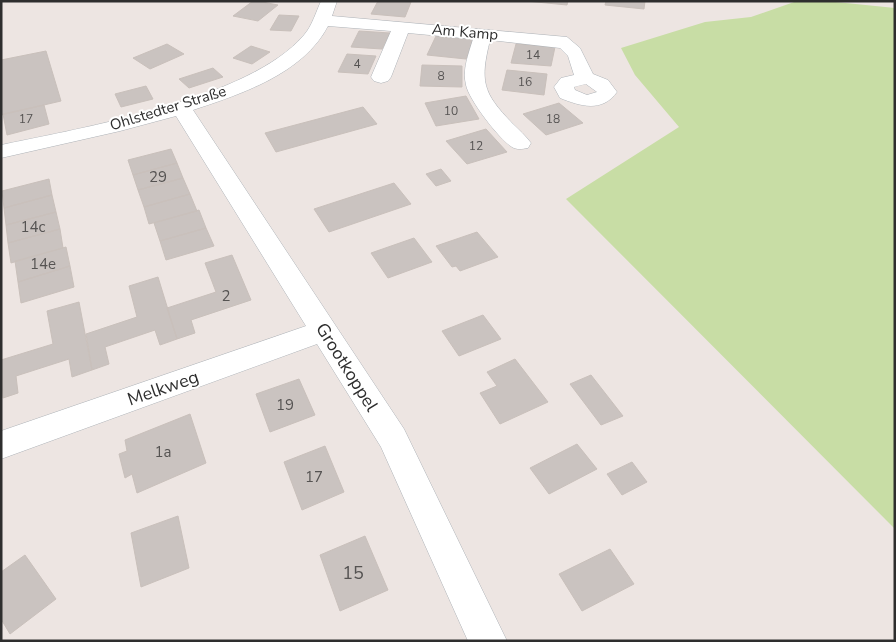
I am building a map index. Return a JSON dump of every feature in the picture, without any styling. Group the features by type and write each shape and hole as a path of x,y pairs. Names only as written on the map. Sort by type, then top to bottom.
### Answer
{"street":[{"name":"Ohlstedter Straße","path":"1,152 181,107 227,92 283,63 311,39 322,20 328,1"},
{"name":"Am Kamp","path":"322,20 561,42 568,44 575,51 585,78"},
{"path":"381,77 402,27"},
{"path":"484,34 474,76 476,87 480,99 520,143"},
{"name":"Grootkoppel","path":"181,107 393,439 488,641"},
{"name":"Melkweg","path":"1,445 324,331"}],"green space":[{"path":"797,1 826,1 895,8 895,529 566,199 679,127 635,75 621,48 705,22 751,17"}],"building":[{"path":"253,1 278,5 258,21 233,16"},
{"path":"378,1 411,2 405,17 371,14"},
{"path":"526,1 568,1 567,5"},
{"path":"606,1 645,1 644,9 605,5"},
{"path":"279,15 299,16 291,31 270,30"},
{"path":"359,31 390,33 382,49 351,47"},
{"path":"436,36 474,39 466,59 427,55"},
{"path":"167,44 184,54 150,69 133,58"},
{"path":"516,44 555,47 551,66 511,63"},
{"path":"251,46 270,52 252,64 233,58"},
{"path":"46,51 61,101 1,115 1,60"},
{"path":"347,54 376,56 368,74 338,72"},
{"path":"422,65 462,66 462,87 420,86"},
{"path":"213,68 223,77 189,88 179,79"},
{"path":"507,70 547,74 544,95 502,90"},
{"path":"146,86 153,99 121,107 115,94"},
{"path":"466,96 479,119 436,126 425,103"},
{"path":"559,103 583,123 546,135 523,114"},
{"path":"44,105 49,124 7,135 3,114"},
{"path":"363,107 377,124 276,152 265,133"},
{"path":"486,129 507,152 467,164 446,141"},
{"path":"171,149 177,163 133,175 128,160"},
{"path":"177,163 183,178 138,190 133,175"},
{"path":"441,169 451,181 436,186 426,174"},
{"path":"183,178 190,194 144,207 138,190"},
{"path":"49,179 52,195 4,208 2,191"},
{"path":"394,183 411,204 329,232 314,209"},
{"path":"190,194 197,211 149,224 144,207"},
{"path":"52,195 56,212 6,225 4,208"},
{"path":"199,210 206,228 160,241 154,223"},
{"path":"56,212 60,229 8,243 6,225"},
{"path":"206,228 214,246 166,260 160,241"},
{"path":"60,229 63,248 11,263 8,243"},
{"path":"477,232 498,257 460,271 456,266 452,267 436,246"},
{"path":"414,238 432,262 388,278 371,253"},
{"path":"66,247 70,266 18,282 15,261"},
{"path":"232,255 251,300 191,320 195,333 177,339 167,308 216,292 205,263"},
{"path":"70,266 74,287 21,303 18,282"},
{"path":"158,277 177,339 160,345 155,330 105,347 109,364 92,370 86,334 137,317 129,286"},
{"path":"79,302 92,370 72,377 69,359 16,376 18,393 3,398 1,360 53,344 47,311"},
{"path":"483,315 501,339 459,356 442,331"},
{"path":"515,359 548,402 500,424 480,393 497,386 487,372"},
{"path":"591,375 623,416 601,425 570,384"},
{"path":"299,379 315,415 270,432 256,394"},
{"path":"190,414 206,463 137,493 132,474 125,478 119,454 127,451 125,440"},
{"path":"577,444 597,469 549,494 530,468"},
{"path":"325,446 344,492 302,510 284,462"},
{"path":"632,462 647,482 622,495 607,474"},
{"path":"178,516 189,568 141,587 131,533"},
{"path":"365,536 388,590 340,611 320,555"},
{"path":"610,549 634,584 582,611 559,574"},
{"path":"25,555 56,599 10,634 1,619 1,572"}]}
